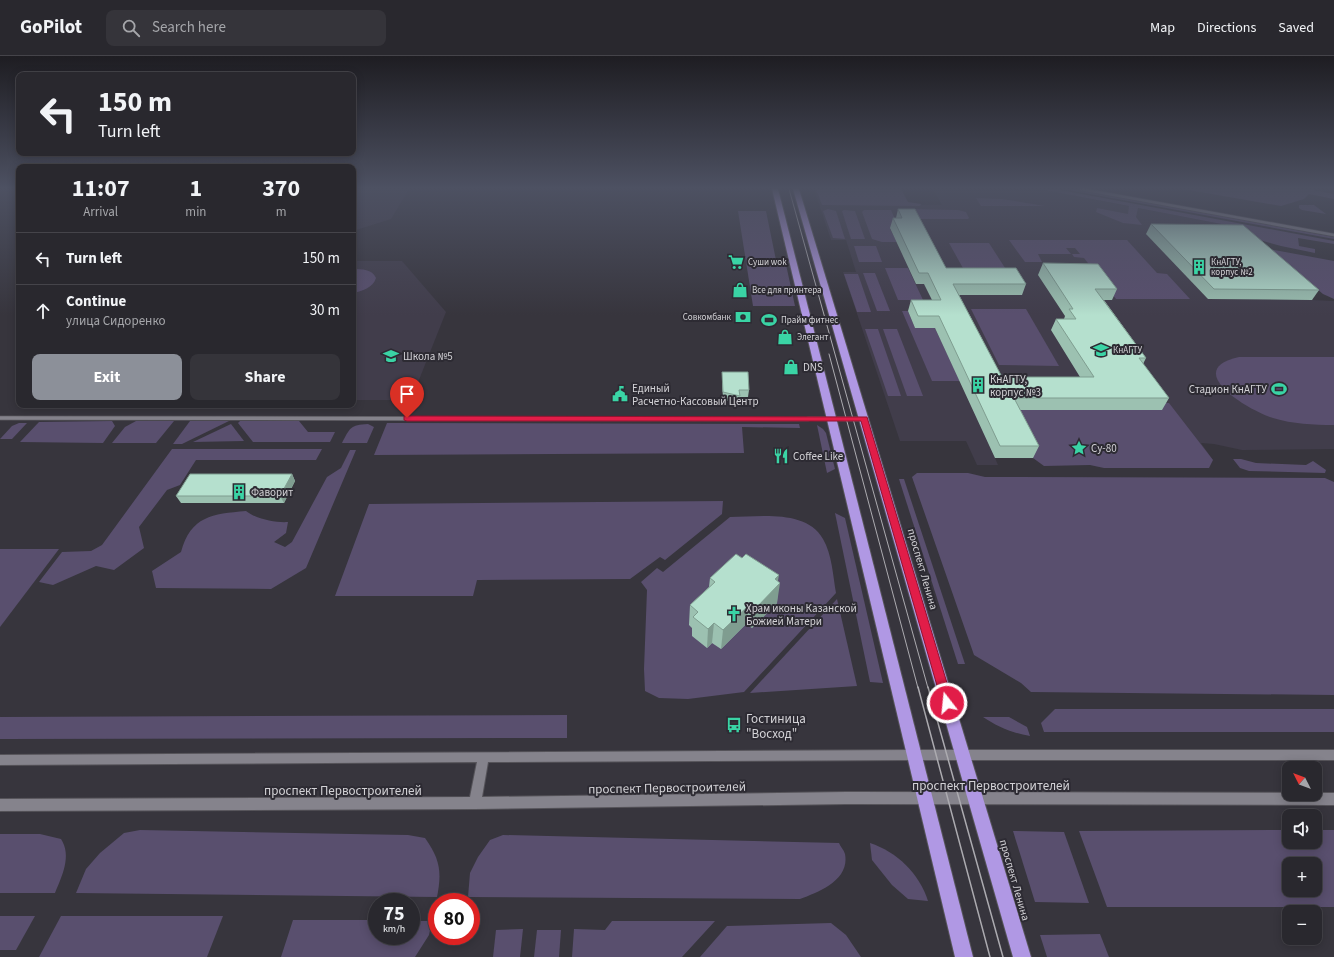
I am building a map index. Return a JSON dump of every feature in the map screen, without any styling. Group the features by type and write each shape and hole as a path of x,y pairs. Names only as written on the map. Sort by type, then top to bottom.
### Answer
{"highway":[{"path":"785,231 912,754 964,957"},
{"name":"проспект Ленина","path":"808,231 1022,957"}],"main road":[{"path":"0,760 912,754 1334,754"},
{"path":"475,803 483,758"},
{"name":"проспект Первостроителей","path":"0,805 475,803 975,798 1334,799"}],"street":[{"path":"1307,231 1334,236"},
{"path":"0,418 864,419"}],"shaded area":[{"path":"741,231 770,231 776,260 785,260 795,306 753,306"},
{"name":"КнАГТУ","path":"828,231 1238,231 1238,234 1312,300 1334,301 1334,449 1242,450 1214,444 1201,443 1213,460 995,458 998,465 977,465 966,441 900,441 843,272 856,272 846,240 831,240"},
{"path":"830,231 842,231 845,239 833,238"},
{"path":"848,231 862,231 865,239 851,239"},
{"path":"869,231 891,231 897,242 882,242 872,239"},
{"path":"1238,231 1281,231 1334,241 1334,244 1298,238 1299,246 1315,249 1315,253 1281,246 1238,234"},
{"path":"1291,231 1302,231 1334,237 1334,239"},
{"path":"1009,240 1127,240 1157,273 1167,274 1190,299 1116,299 1084,258 1074,257 1072,254 1080,254 1075,248 1066,248 1071,254 1038,254 1042,262 1025,262"},
{"path":"949,243 989,243 1007,271 964,270"},
{"path":"854,246 876,246 882,262 859,262"},
{"path":"1269,249 1334,261 1334,299 1323,294"},
{"name":"Школа №5","path":"356,261 402,261 446,312 411,400 356,400"},
{"path":"885,268 908,268 923,300 898,300"},
{"path":"356,269 369,271 376,278 372,284 356,292"},
{"path":"863,273 875,273 890,311 877,311"},
{"path":"844,274 858,274 871,312 857,312"},
{"path":"971,309 1026,309 1059,366 999,365"},
{"path":"902,311 908,311 915,328 935,328 960,381 932,381"},
{"path":"865,329 878,329 901,396 888,396"},
{"path":"883,329 897,329 923,396 907,396"},
{"name":"Стадион КнАГТУ","path":"1239,357 1334,357 1334,425 1303,424 1273,418 1237,399 1225,390 1218,380 1216,371 1223,363"},
{"path":"1156,403 1169,403 1213,460 1209,468 1104,468 1090,465 1044,466 1033,458 1009,410 1162,410"},
{"path":"112,421 115,426 103,443 20,442 39,422"},
{"path":"136,421 174,421 156,443 112,443 125,427"},
{"path":"190,421 229,421 182,444 173,444"},
{"path":"240,421 299,421 308,432 335,432 330,442 253,442 238,423"},
{"path":"19,423 27,423 12,439 0,439 12,426"},
{"path":"387,423 799,424 800,428 742,427 744,453 374,455"},
{"path":"231,424 244,441 193,442"},
{"path":"368,424 374,427 367,443 342,443 351,428 357,425"},
{"path":"817,425 826,433 835,469 827,473"},
{"path":"172,449 322,449 316,460 196,460 180,485 167,490 139,527 144,548 114,570 96,566 53,585 39,582 62,552 91,551 102,545"},
{"path":"350,450 356,450 306,568 271,589 156,588 152,571 181,552 185,540 197,524 204,519 213,516 246,511 266,520 288,522 286,533 274,542 285,547 292,542 327,477 341,468"},
{"path":"1233,459 1241,459 1256,463 1306,465 1313,461 1326,470 1325,473 1249,471 1240,468"},
{"path":"917,473 968,473 985,477 1325,478 1334,482 1334,695 1031,692 1021,683 974,655 912,477"},
{"path":"899,479 904,479 965,664 958,664"},
{"path":"723,501 722,514 665,560 660,557 630,579 477,580 473,596 335,596 369,504"},
{"path":"835,513 845,518 883,683 870,682"},
{"path":"730,517 781,517 794,519 815,529 823,539 828,551 832,565 836,593 744,692 688,699 659,698 645,691 644,669 647,590 641,582 657,568 663,572"},
{"path":"0,549 59,549 0,627"},
{"path":"837,599 857,686 750,693"},
{"path":"1055,709 1334,709 1334,732 1044,732 1041,723"},
{"path":"567,715 567,738 0,739 0,717"},
{"path":"983,717 1009,717 1027,727 1030,736 1005,729"},
{"path":"140,830 408,835 425,838 437,859 439,873 437,893 428,893 428,897 420,897 420,893 368,893 368,896 76,893 86,869 100,853 124,833"},
{"path":"1282,830 1282,849 1322,849 1322,830 1334,830 1334,907 1322,907 1322,905 1282,905 1282,907 1107,907 1079,831"},
{"path":"1013,831 1064,832 1089,903 1035,902"},
{"path":"0,834 40,834 61,839 66,852 66,859 63,873 55,893 0,893"},
{"path":"503,835 839,843 845,854 845,863 843,871 832,884 816,893 800,899 480,897 480,893 468,893 470,873 478,857 490,840"},
{"path":"870,843 889,852 906,865 919,881 928,901 908,899 892,885 872,860"},
{"path":"0,916 35,916 16,950 0,950"},
{"path":"61,916 223,916 207,957 39,957"},
{"path":"293,920 368,920 368,945 420,945 420,921 428,921 428,937 415,957 281,957"},
{"path":"612,921 715,921 682,957 572,957 574,929 605,930"},
{"path":"831,923 846,935 861,957 700,957 727,926"},
{"path":"523,929 520,957 493,957 496,930"},
{"path":"537,930 561,930 559,957 534,957"},
{"path":"1100,934 1109,957 1047,957 1040,935"}],"building":[{"path":"899,231 927,231 946,268 1016,268 1026,284 953,284 1002,377 1094,377 1056,319 1076,319 1069,309 1073,309 1043,263 1098,264 1117,289 1095,289 1146,358 1139,358 1169,398 1014,398 1039,446 1000,446 939,316 918,316 911,300 941,300 928,273 919,273"},
{"path":"1158,231 1250,231 1319,290 1214,289"},
{"path":"722,372 748,372 749,390 739,390 740,396 723,392"},
{"path":"190,474 292,474 280,496 176,496"},
{"path":"736,554 742,558 746,554 779,575 775,579 780,583 755,609 749,605 723,630 714,623 708,629 693,617 698,612 690,605 715,582 710,578"}],"tram line":[{"path":"801,231 928,688"},
{"path":"829,354 918,688"},
{"path":"918,687 990,957"},
{"path":"928,687 1003,957"}],"place":[{"name":"Суши wok","path":"736,262"},
{"name":"КнАГТУ, корпус №2","path":"1199,267"},
{"name":"Все для принтера","path":"740,290"},
{"name":"Совкомбанк","path":"743,317"},
{"name":"Прайм фитнес","path":"769,320"},
{"name":"Элегант","path":"785,337"},
{"name":"КнАГТУ","path":"1101,350"},
{"name":"Школа №5","path":"391,356"},
{"name":"DNS","path":"791,367"},
{"name":"КнАГТУ, корпус №3","path":"978,385"},
{"name":"Стадион КнАГТУ","path":"1279,389"},
{"name":"Единый Расчетно-Кассовый Центр","path":"620,394"},
{"name":"Су-80","path":"1079,448"},
{"name":"Coffee Like","path":"781,456"},
{"name":"Фаворит","path":"239,492"},
{"name":"Храм иконы Казанской Божией Матери","path":"734,614"},
{"name":"Гостиница \"Восход\"","path":"734,725"}],"route":[{"path":"407,418 864,419 947,703"}]}
